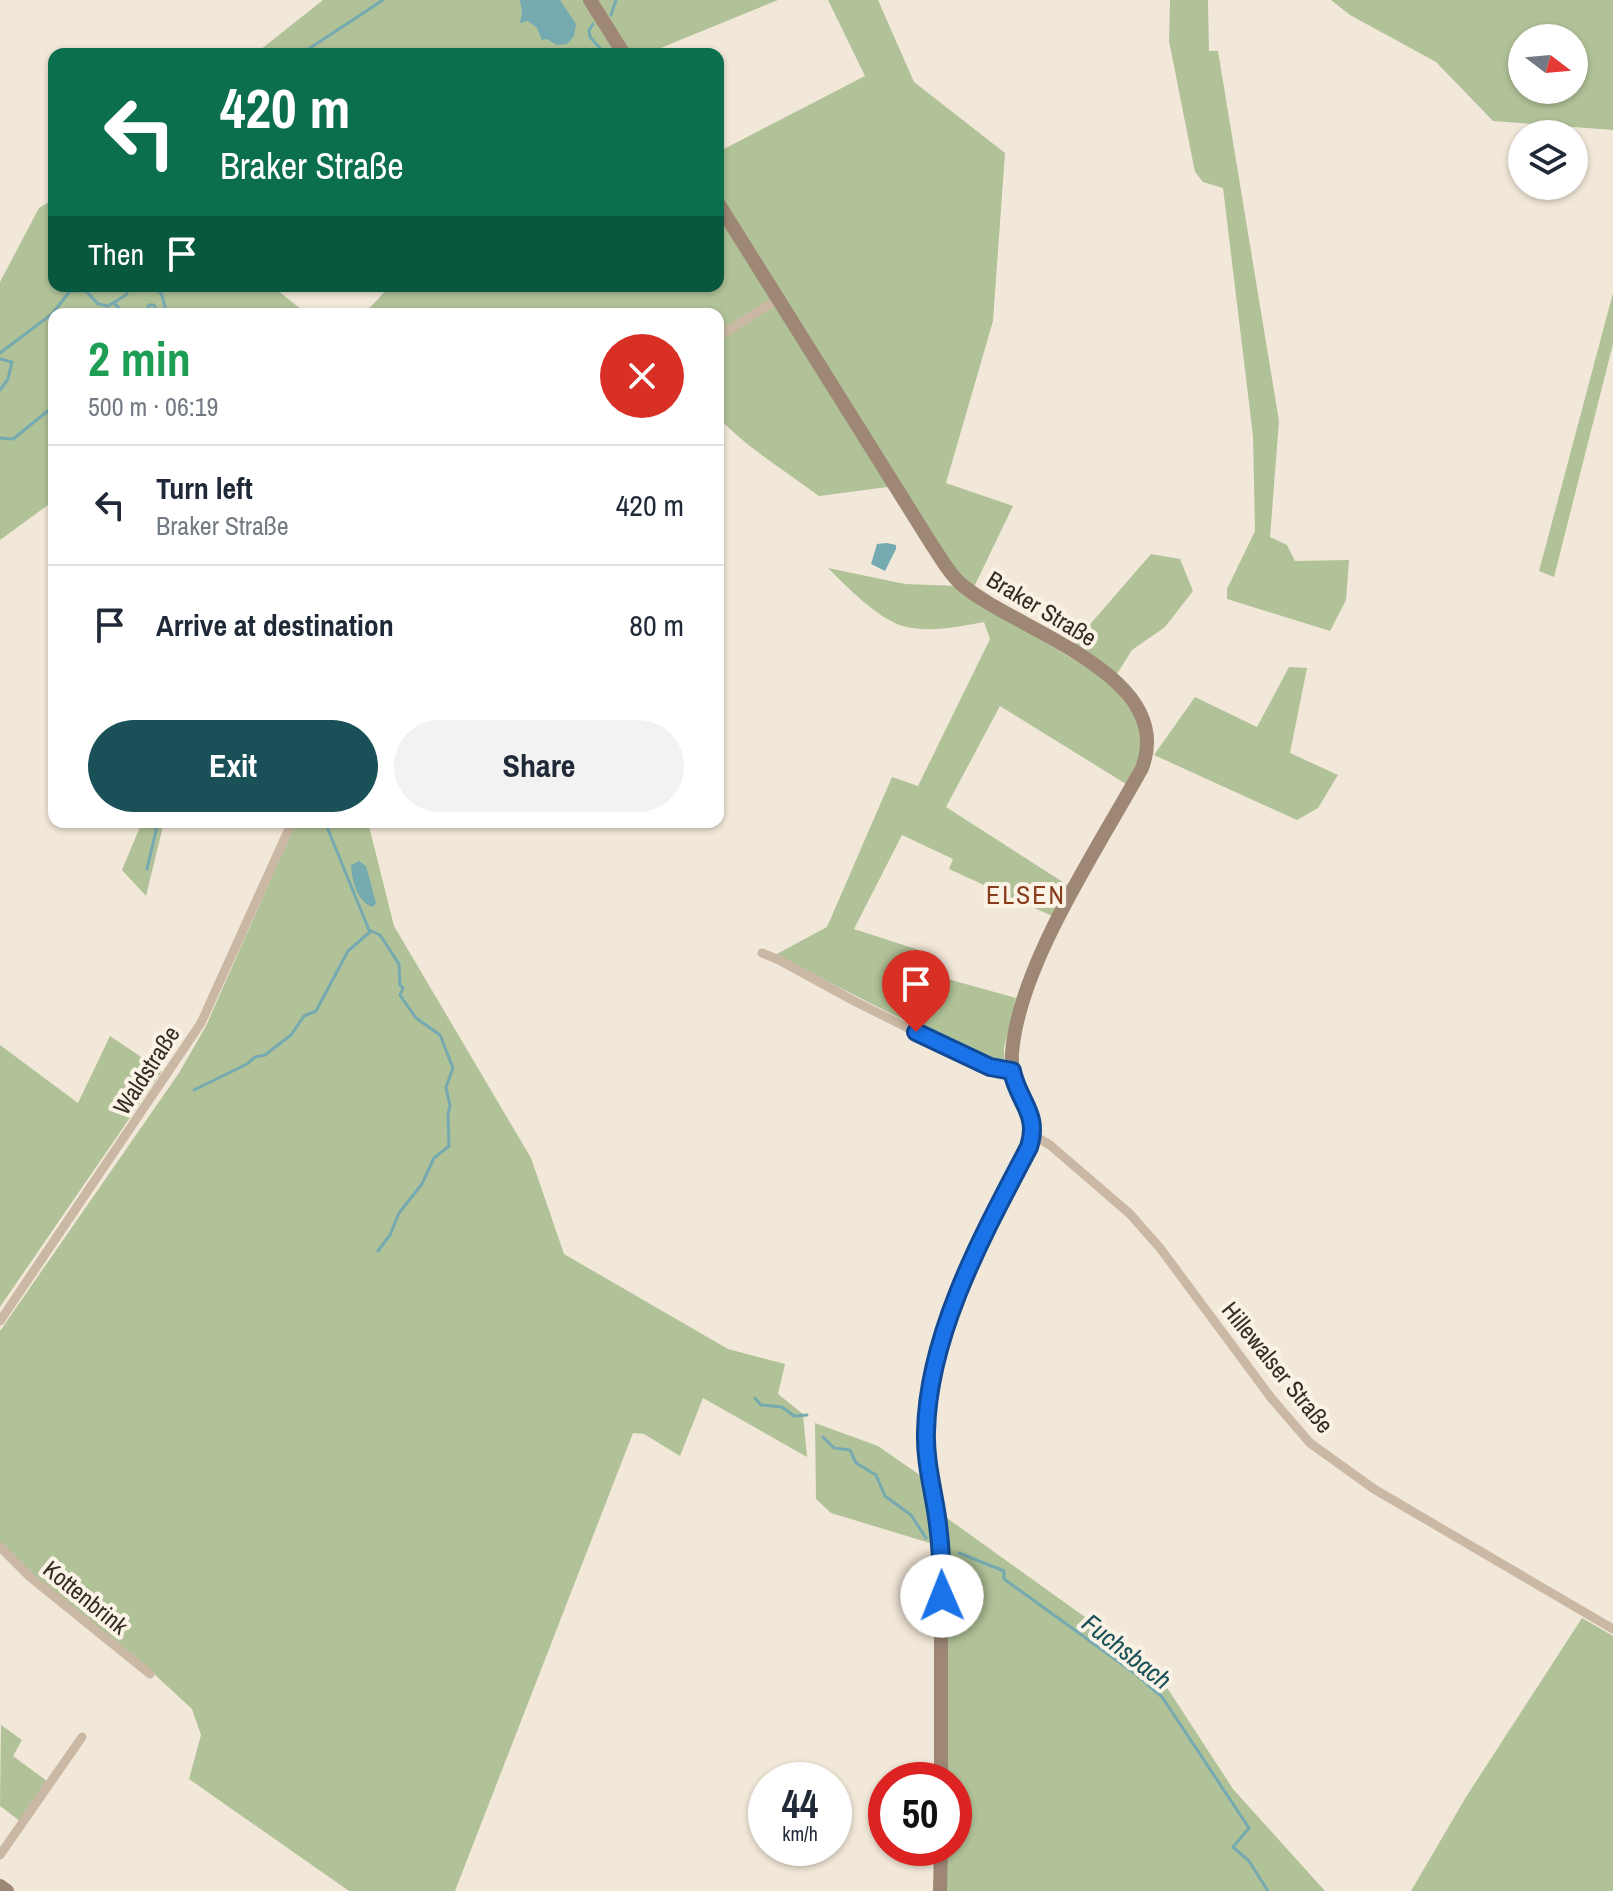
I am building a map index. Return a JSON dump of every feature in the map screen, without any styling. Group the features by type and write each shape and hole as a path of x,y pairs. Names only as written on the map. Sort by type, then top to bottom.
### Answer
{"main road":[{"path":"590,0 620,48"},
{"name":"Braker Straße","path":"724,213 932,545 959,583 1105,672 1139,710 1148,729 1149,753 1037,963 1014,1034 1014,1083 1032,1118 1033,1135"},
{"path":"941,1762 942,1569 926,1450 927,1414 939,1353 968,1268 1033,1135"},
{"path":"940,1891 941,1866"},
{"path":"0,1886 7,1891"}],"street":[{"path":"724,333 778,299"},
{"name":"Waldstraße","path":"0,1321 201,1023 289,828"},
{"path":"762,953 922,1036 990,1067 1012,1071"},
{"name":"Hillewalser Straße","path":"1033,1135 1050,1145 1130,1214 1160,1248 1272,1399 1310,1443 1374,1489 1613,1629"},
{"name":"Kottenbrink","path":"0,1547 30,1577 150,1674"},
{"path":"0,1855 82,1737"}],"green space":[{"path":"323,0 778,0 661,48 263,48"},
{"path":"828,0 878,0 914,82 1005,153 993,321 946,483 1013,506 974,587 998,614 1093,671 1115,689 1141,724 1141,754 1126,784 1000,706 946,807 1069,886 1052,916 949,869 953,859 902,835 854,929 925,952 919,971 1016,998 1004,1048 1004,1066 987,1062 775,955 827,927 892,777 918,786 990,639 984,622 933,629 913,628 893,622 863,601 828,568 905,584 957,586 888,487 819,496 724,423 724,308 370,308 384,292 724,292 724,149 865,76"},
{"path":"1170,0 1208,0 1209,51 1218,51 1279,421 1270,537 1287,545 1295,561 1349,560 1346,600 1330,631 1227,599 1227,589 1255,531 1253,436 1223,188 1203,182 1195,172 1169,41"},
{"path":"1331,0 1613,0 1613,130 1588,128 1588,120 1493,121 1436,62 1350,15"},
{"path":"48,203 48,292 280,292 300,308 48,308 48,505 0,540 0,282 39,208"},
{"path":"1613,293 1613,344 1554,577 1539,571"},
{"path":"1151,554 1180,559 1193,591 1165,627 1132,650 1115,677 1073,644"},
{"path":"1289,667 1307,668 1290,753 1338,775 1318,808 1297,820 1154,755 1195,697 1257,727"},
{"path":"140,828 163,828 146,896 122,870"},
{"path":"293,828 370,828 394,926 531,1158 564,1254 728,1349 785,1364 778,1394 803,1414 807,1457 703,1398 680,1456 644,1434 633,1433 455,1891 349,1891 189,1779 201,1735 192,1709 153,1673 32,1575 0,1544 0,1331 179,1073 206,1026"},
{"path":"110,1036 162,1071 0,1307 0,1045 78,1103"},
{"path":"815,1423 878,1446 924,1478 933,1544 831,1513 816,1499"},
{"path":"947,1518 1153,1666 1233,1789 1325,1891 944,1891 945,1866 972,1866 972,1762 945,1762"},
{"path":"1582,1618 1613,1636 1613,1891 1411,1891 1466,1797"},
{"path":"1,1725 22,1740 13,1756 51,1784 24,1824 0,1806"}],"water":[{"path":"520,0 560,0 576,24 574,36 567,44 557,45 547,39 542,40 537,28 528,21 520,23"},
{"path":"877,544 896,545 896,549 885,571 871,564"},
{"path":"359,861 366,866 376,903 373,907 363,901 354,884 351,865"}],"waterway":[{"path":"310,48 383,0"},
{"path":"611,15 616,0"},
{"path":"593,24 589,30 590,37 600,48"},
{"path":"57,308 69,292"},
{"path":"87,292 98,304 108,306 127,292"},
{"path":"159,292 165,308"},
{"path":"114,303 119,308"},
{"path":"148,308 149,305 155,308"},
{"path":"0,353 48,317"},
{"path":"0,359 12,362 8,379 0,390"},
{"path":"0,438 13,439 48,411"},
{"path":"147,869 157,828"},
{"path":"327,828 369,930 380,935 399,964 400,985 403,988 400,995 416,1018 440,1035 453,1068 446,1087 450,1106 449,1146 434,1158 422,1184 399,1213 390,1235 378,1251"},
{"path":"194,1090 255,1057 265,1055 291,1035 304,1016 316,1011 348,951 371,931"},
{"name":"Fuchsbach","path":"755,1398 761,1405 782,1407 794,1416 807,1415"},
{"name":"Fuchsbach","path":"823,1437 834,1448 850,1450 856,1463 876,1475 885,1496 911,1515 926,1538"},
{"name":"Fuchsbach","path":"959,1553 1004,1571 1004,1579 1137,1675 1162,1697 1249,1828 1233,1847 1249,1861 1268,1891"}],"district":[{"name":"ELSEN","path":"1026,894"}],"route":[{"path":"916,1032 990,1067 1012,1071 1014,1083 1033,1126 1029,1147 968,1268 939,1353 931,1389 926,1450 941,1549 942,1596"}]}
